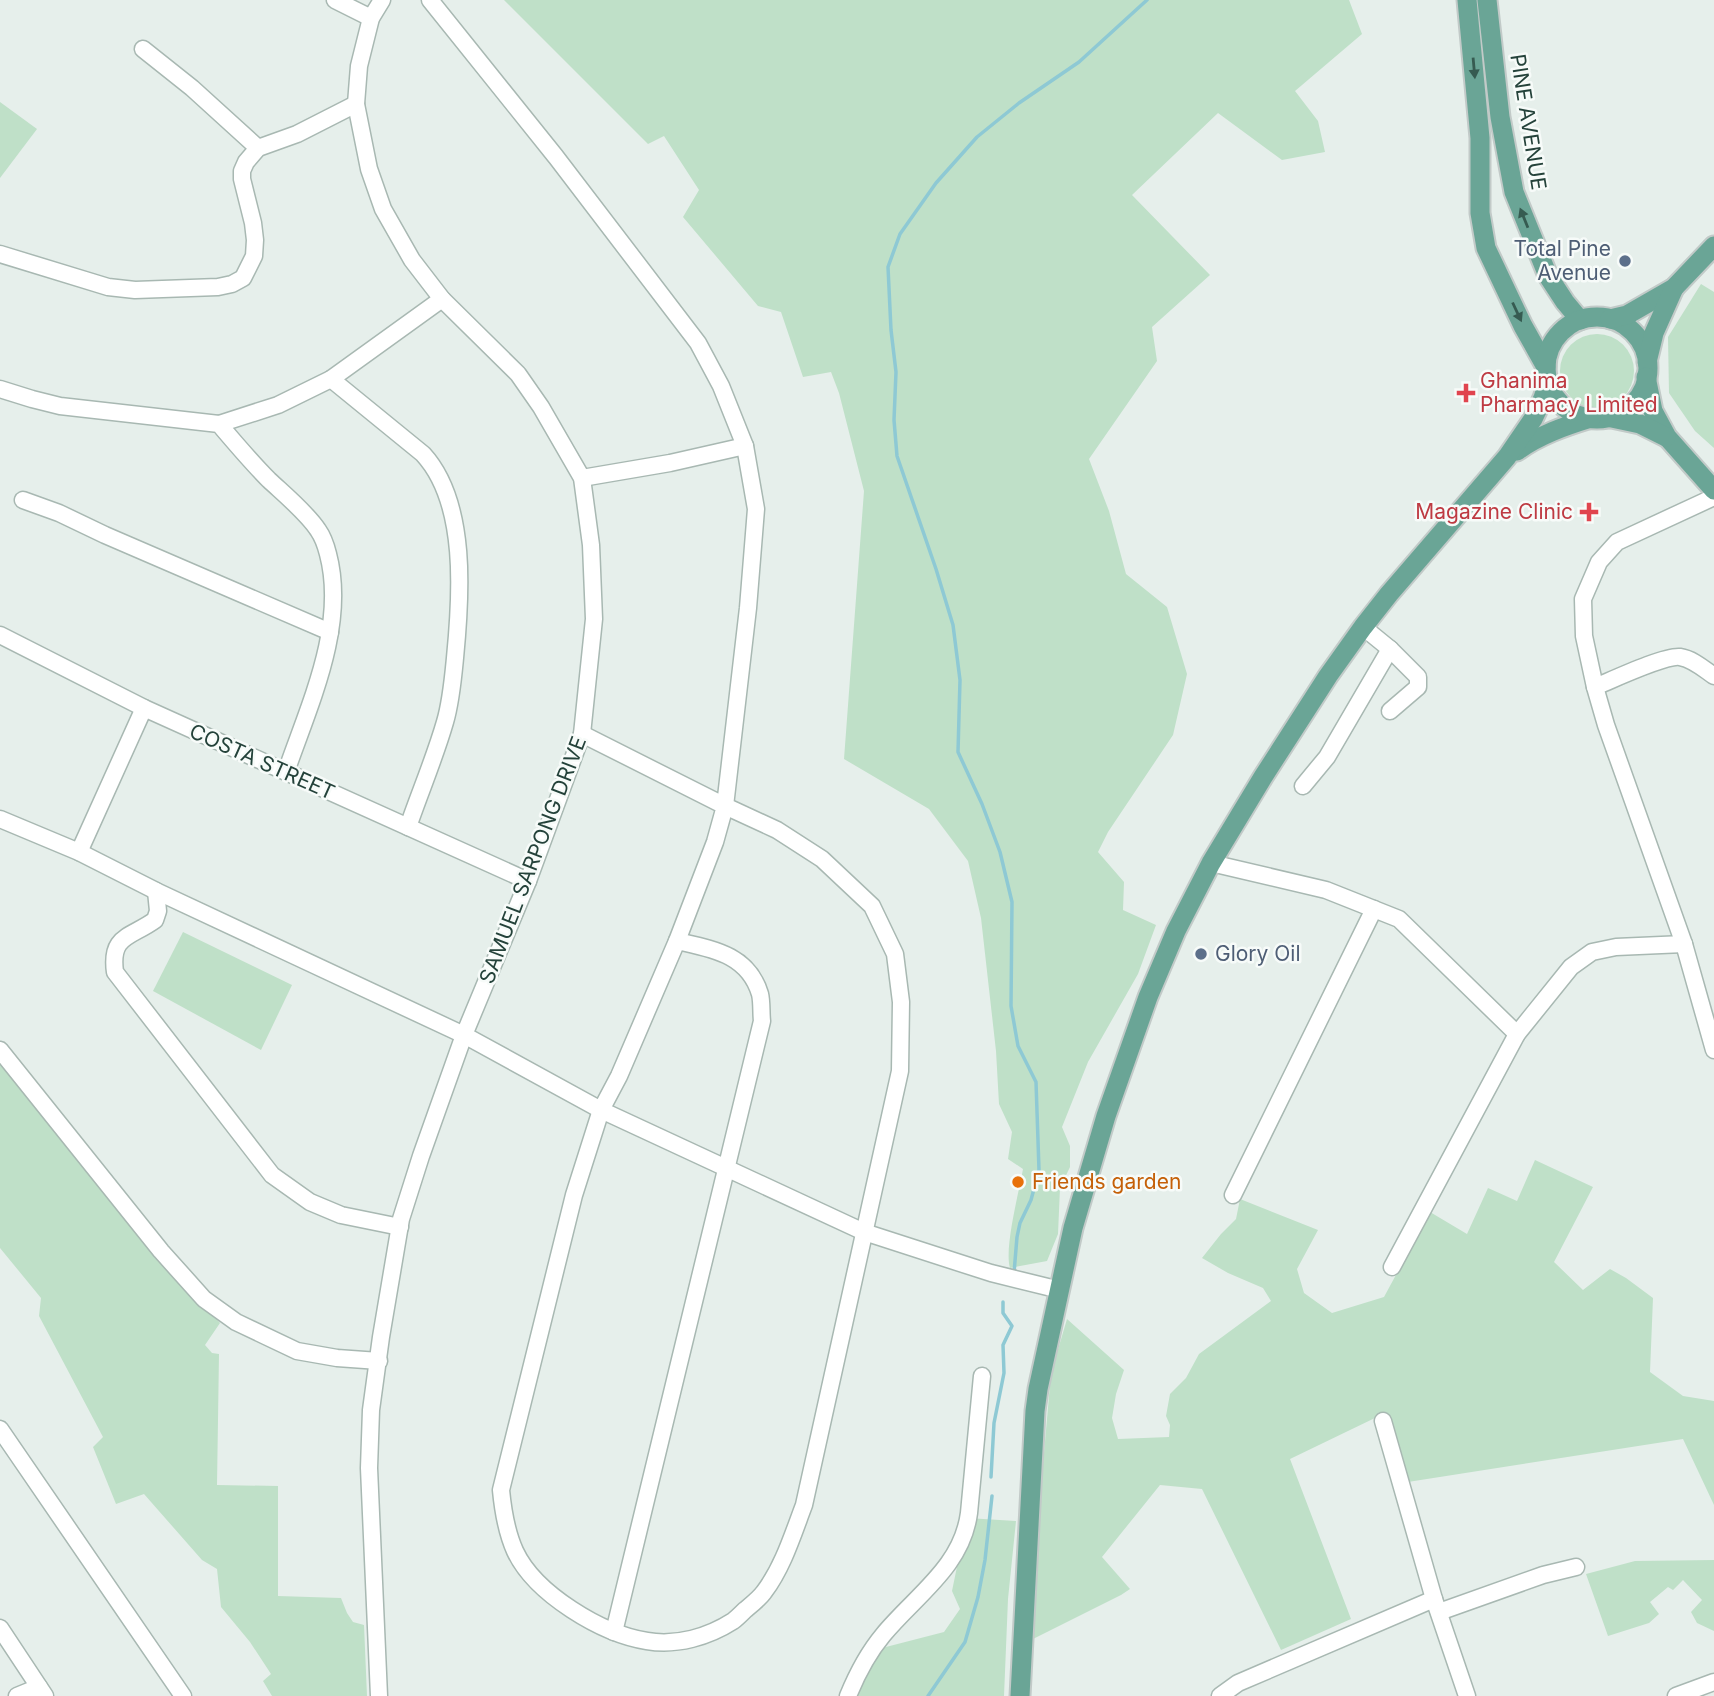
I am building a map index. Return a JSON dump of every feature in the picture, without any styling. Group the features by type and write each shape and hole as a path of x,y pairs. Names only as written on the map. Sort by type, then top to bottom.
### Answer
{"main road":[{"path":"1467,0 1480,138 1480,212 1486,248 1556,398 1576,414 1640,424 1667,437"},
{"name":"PINE AVENUE","path":"1488,0 1500,117 1514,192 1548,276 1580,320"},
{"path":"1610,319 1627,315 1674,288 1714,246"},
{"path":"1507,457 1542,436 1571,424 1623,411 1636,400 1647,370 1654,333 1674,288"},
{"path":"1020,1696 1035,1411 1073,1228 1103,1126 1148,997 1176,931 1211,863 1328,676 1363,627 1507,457 1533,419 1543,398 1549,350 1558,335 1572,323 1595,317 1610,319 1633,332 1643,346 1653,411 1667,437 1714,490"}],"street":[{"path":"335,0 372,18"},
{"name":"SAMUEL SARPONG DRIVE","path":"379,1696 369,1468 371,1410 400,1227 421,1156 464,1035 528,881 582,734 594,619 592,545 582,478 541,407 518,374 442,299 412,260 383,209 369,169 356,104 359,66 372,18 382,0"},
{"path":"430,0 556,157 698,343 721,386 745,446 756,509 748,608 725,806 715,842 677,941 619,1076 601,1110 574,1195 501,1490 503,1519 516,1553 536,1582 565,1606 614,1632 648,1641 677,1642 697,1639 734,1620 764,1593 782,1560 804,1505 900,1071 901,1002 895,954 872,906 822,859 777,830 725,806 582,734"},
{"path":"143,50 192,88 258,148"},
{"path":"0,254 108,287 135,290 218,287 232,284 243,278 254,257 253,223 242,179 246,162 258,148 297,134 356,104"},
{"path":"0,388 32,400 61,406 219,424 278,405 331,379 442,299"},
{"path":"331,379 433,465 451,510 456,537 458,629 446,720 408,827"},
{"path":"219,424 319,531 332,572 330,632 322,667 286,772"},
{"path":"582,478 670,463 745,446"},
{"path":"1714,497 1617,542 1599,562 1583,599 1584,636 1606,725 1684,944 1714,1050"},
{"path":"23,500 60,513 330,632"},
{"path":"1363,627 1418,677 1418,687 1390,711"},
{"name":"COSTA STREET","path":"0,635 144,708 528,881"},
{"path":"1303,786 1327,757 1390,649"},
{"path":"1595,687 1677,657 1690,659 1714,677"},
{"path":"79,852 144,708"},
{"path":"0,819 79,852 156,891 464,1035 601,1110 864,1232 991,1273 1060,1290"},
{"path":"1211,863 1326,890 1399,919 1517,1034"},
{"path":"156,891 158,911 155,920 122,939 116,949 115,972 272,1175 310,1202 341,1215 400,1227"},
{"path":"1233,1195 1374,909"},
{"path":"614,1632 762,1021 761,996 753,976 736,960 719,951 677,941"},
{"path":"1392,1267 1517,1034 1571,967 1592,952 1616,947 1684,944"},
{"path":"0,1050 161,1251 204,1299 236,1322 297,1350 337,1358 379,1361"},
{"path":"848,1696 866,1657 883,1634 938,1578 962,1541 967,1527 982,1376"},
{"path":"1383,1421 1436,1605 1467,1696"},
{"path":"0,1429 183,1696"},
{"path":"1220,1696 1238,1683 1436,1605 1576,1567"},
{"path":"0,1628 42,1691 17,1696"},
{"path":"1676,1696 1714,1682"}],"green space":[{"path":"504,0 1349,0 1362,34 1295,91 1318,121 1325,152 1282,160 1218,113 1132,195 1210,275 1152,327 1157,361 1089,459 1109,511 1126,574 1167,607 1187,674 1173,735 1108,832 1098,852 1124,882 1123,910 1156,925 1138,974 1088,1062 1062,1127 1070,1146 1070,1167 1060,1188 1058,1234 1047,1261 1010,1268 1010,1234 1023,1169 1008,1159 1012,1132 999,1104 996,1051 981,918 968,861 929,809 844,759 864,491 831,372 803,377 781,312 758,306 683,217 699,190 664,136 648,144"},
{"path":"0,102 37,129 0,178"},
{"path":"1701,284 1714,292 1714,448 1695,431 1669,393 1668,337"},
{"path":"1597,334 1618,340 1628,350 1634,371 1628,392 1618,402 1597,408 1576,402 1566,392 1560,371 1566,350 1576,340"},
{"path":"183,932 292,985 261,1050 153,991"},
{"path":"0,1059 220,1323 205,1345 212,1353 219,1354 217,1485 278,1486 278,1596 341,1598 353,1622 364,1625 367,1696 272,1696 263,1681 271,1674 250,1642 221,1607 217,1569 202,1560 144,1494 116,1504 93,1447 103,1437 39,1316 41,1298 0,1248"},
{"path":"1535,1160 1593,1187 1554,1262 1583,1290 1610,1269 1653,1298 1650,1372 1683,1396 1714,1401 1714,1505 1683,1439 1395,1484 1377,1417 1290,1459 1351,1619 1281,1650 1202,1489 1160,1485 1102,1557 1130,1589 1031,1640 1051,1373 1067,1319 1124,1370 1112,1418 1118,1439 1169,1437 1170,1425 1166,1416 1170,1394 1186,1378 1199,1354 1271,1301 1263,1288 1202,1258 1236,1219 1240,1199 1318,1230 1297,1269 1304,1293 1332,1313 1384,1297 1430,1212 1467,1234 1488,1188 1517,1201"},
{"path":"967,1518 1016,1521 1008,1599 1004,1696 841,1696 882,1648 944,1632 960,1609 952,1591"},
{"path":"1714,1560 1714,1631 1697,1623 1691,1612 1702,1600 1683,1580 1673,1590 1668,1587 1650,1602 1659,1614 1649,1623 1608,1636 1586,1574 1635,1561"}],"waterway":[{"path":"1014,1273 1020,1223 1031,1200 1039,1170 1036,1082 1018,1046 1011,1006 1012,902 1000,852 958,752 960,680 953,625 897,456 894,420 896,372 888,267 900,234 936,183 977,137 1019,103 1079,62 1147,0"},
{"path":"991,1477 994,1423 1004,1373 1003,1345 1012,1326 1003,1313 1003,1302"},
{"path":"928,1696 965,1642 985,1560 992,1496"}],"place":[{"name":"Total Pine Avenue","path":"1625,261"},
{"name":"Ghanima Pharmacy Limited","path":"1466,393"},
{"name":"Magazine Clinic","path":"1589,512"},
{"name":"Glory Oil","path":"1201,954"},
{"name":"Friends garden","path":"1018,1182"}]}
